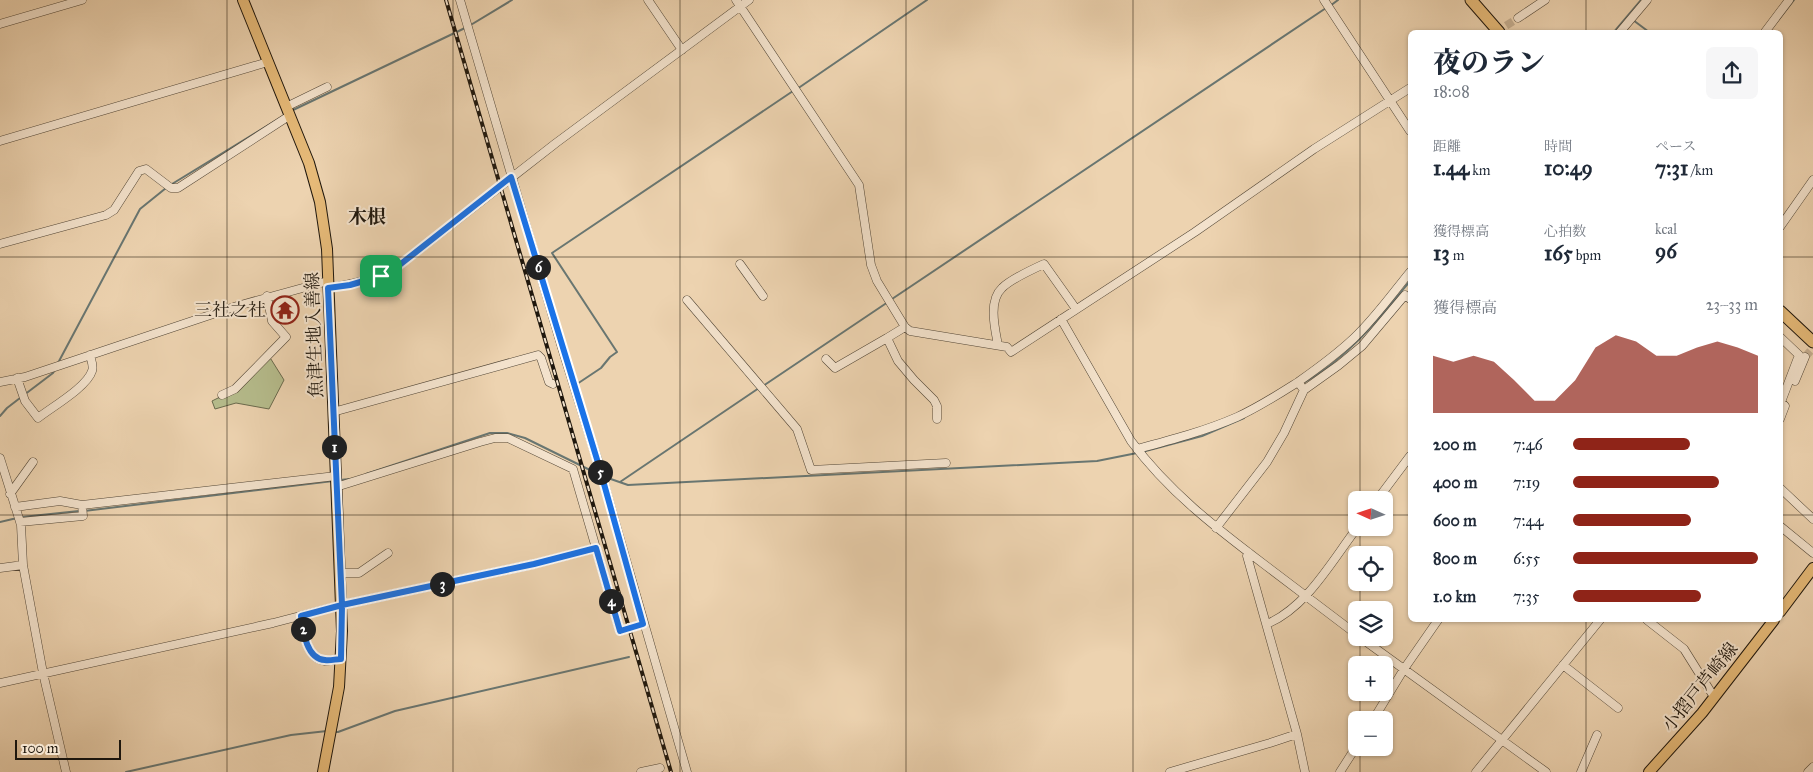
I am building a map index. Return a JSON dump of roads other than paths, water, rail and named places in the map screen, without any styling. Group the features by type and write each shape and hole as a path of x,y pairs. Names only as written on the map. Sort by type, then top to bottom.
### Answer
{"highway":[{"path":"1471,0 1497,30"},
{"path":"1783,314 1813,342"}],"main road":[{"name":"魚津生地入善線","path":"243,0 309,163 320,202 327,248 342,605 341,659 333,723 323,772"},
{"path":"1783,608 1813,568"},
{"name":"小摺戸芦崎線","path":"1648,772 1714,697 1772,622"}],"street":[{"path":"0,24 82,0"},
{"path":"460,0 511,177 599,466 687,772"},
{"path":"648,0 682,50"},
{"path":"736,0 859,185 871,265 877,281 905,327 910,331 998,345 1006,347 1011,352 1195,232 1314,150 1408,89"},
{"path":"0,382 90,355 268,296 328,285 364,281 381,276 397,267 511,177 750,0"},
{"path":"1324,0 1408,128"},
{"path":"1518,18 1545,0"},
{"path":"1622,30 1647,0"},
{"path":"1766,30 1789,0"},
{"path":"0,142 268,62"},
{"path":"0,244 106,214 114,210 139,171 146,169 171,188 178,188 288,111 328,87"},
{"path":"1783,223 1810,191 1813,180"},
{"path":"740,264 763,296"},
{"path":"998,345 994,319 995,302 1002,288 1044,264 1076,309"},
{"path":"1137,449 1184,436 1238,417 1298,382 1330,359 1355,337 1408,274"},
{"path":"1216,528 1267,462 1284,433 1304,390 1362,346 1405,295 1408,297"},
{"path":"222,395 235,389 286,337 272,321 268,296"},
{"path":"687,300 796,429 811,470 946,463"},
{"path":"1061,319 1137,449 1180,497 1216,528 1348,628"},
{"path":"826,359 834,368 905,327"},
{"path":"887,338 898,361 934,400 937,406 937,418"},
{"path":"1783,340 1799,355 1783,397"},
{"path":"333,412 538,354 549,382 554,384"},
{"path":"17,378 25,401 38,418 85,383 92,372 93,366 90,355"},
{"path":"1783,411 1805,357"},
{"path":"1298,382 1304,390"},
{"path":"336,487 480,442 495,438 508,438 573,469 620,631 643,624"},
{"path":"0,458 20,522 23,565 43,673 66,772"},
{"path":"1384,491 1408,459"},
{"path":"10,494 33,462"},
{"path":"15,507 60,500 82,505 336,476"},
{"path":"1783,491 1813,519"},
{"path":"20,522 84,516 82,505"},
{"path":"1783,528 1813,553"},
{"path":"1267,624 1280,618 1306,596 1351,536"},
{"path":"0,683 301,616 342,605 534,564 596,548"},
{"path":"1248,552 1247,556 1297,734 1305,772"},
{"path":"340,574 359,573 388,553"},
{"path":"0,568 23,565"},
{"path":"301,616 304,635 315,657 324,661 341,659"},
{"path":"1378,711 1404,669 1437,622"},
{"path":"1476,772 1598,622"},
{"path":"1650,622 1684,649 1714,697"},
{"path":"1372,646 1546,772"},
{"path":"1564,665 1618,708"},
{"path":"1170,772 1297,734"},
{"path":"1581,772 1597,735"},
{"path":"1340,772 1350,756"},
{"path":"1808,772 1813,767"},
{"path":"641,772 660,768"}],"waterway":[{"path":"469,26 512,0"},
{"path":"797,89 927,0"},
{"path":"1330,6 1338,0"},
{"path":"1616,30 1641,0"},
{"path":"1771,30 1794,0"},
{"path":"892,299 1326,8"},
{"path":"1633,20 1646,30"},
{"path":"291,111 465,28"},
{"path":"577,384 601,368 617,352 552,253 793,91"},
{"path":"172,184 285,115"},
{"path":"58,363 140,209 166,188"},
{"path":"1302,384 1334,363 1348,351 1408,283"},
{"path":"763,386 888,302"},
{"path":"24,395 55,370"},
{"path":"620,482 759,388"},
{"path":"0,416 20,398"},
{"path":"1142,452 1202,436 1244,418"},
{"path":"590,426 607,476"},
{"path":"366,474 490,433 507,433 525,438 598,474"},
{"path":"605,477 628,485 1097,461 1137,453"},
{"path":"340,480 350,479"},
{"path":"84,511 333,481"},
{"path":"22,517 79,511"},
{"path":"0,522 17,518"},
{"path":"334,732 395,711 629,657"},
{"path":"126,772 291,735 327,731"}],"tunnel":[{"path":"1499,30 1518,18"},
{"path":"1805,357 1813,348"}],"railway":[{"path":"446,0 671,772"}],"place":[{"name":"三社之社","path":"285,310"}],"district":[{"name":"木根","path":"367,216"}]}
